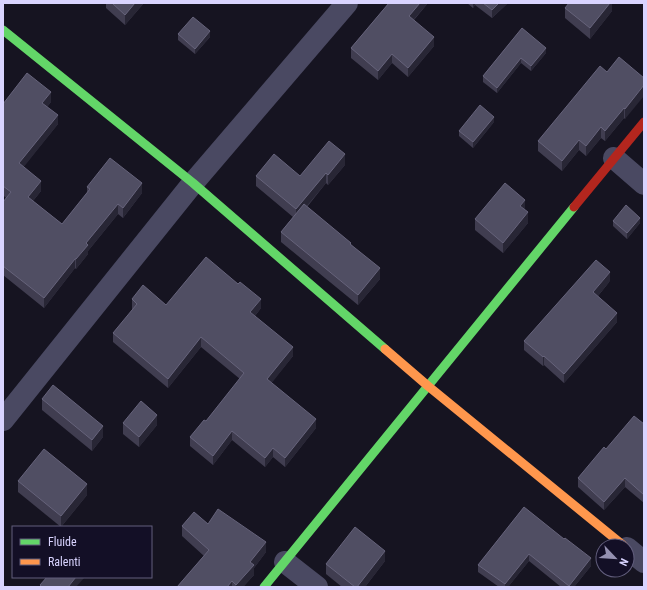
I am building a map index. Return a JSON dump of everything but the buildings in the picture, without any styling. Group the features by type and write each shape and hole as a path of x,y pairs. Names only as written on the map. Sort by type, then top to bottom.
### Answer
{"street":[{"path":"3,420 192,183 348,3"},
{"path":"3,30 192,183 428,386 614,538"},
{"path":"264,587 644,122"},
{"path":"614,158 644,184"},
{"path":"285,562 317,587"}],"traffic: fast":[{"path":"3,30 193,183 385,349"},
{"path":"264,587 574,207"}],"traffic: slow":[{"path":"385,349 614,538"}],"traffic: jam":[{"path":"574,207 644,122"}]}
